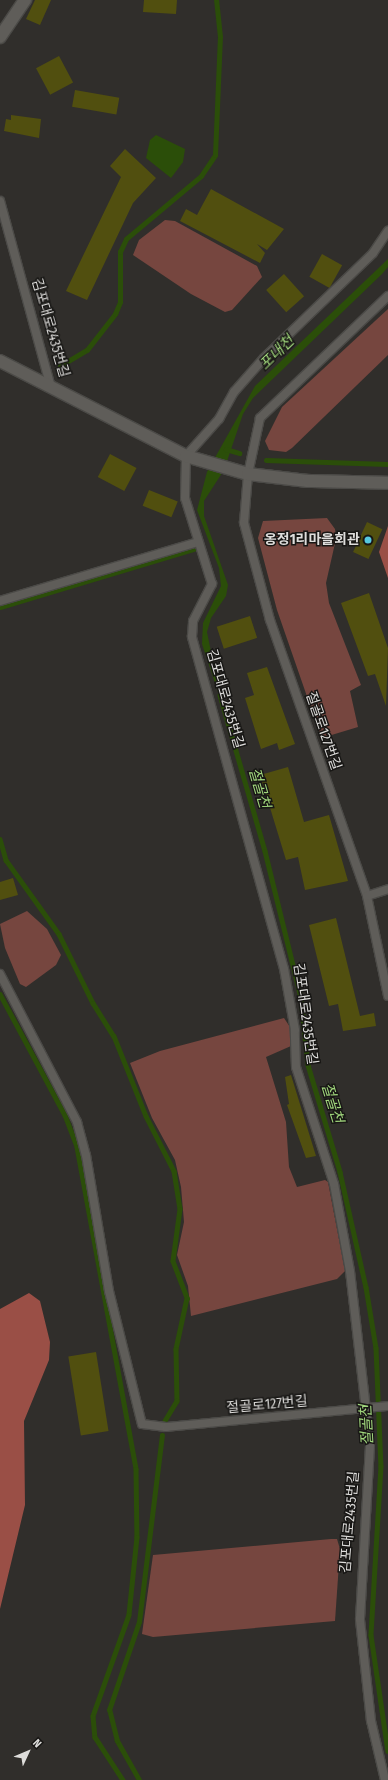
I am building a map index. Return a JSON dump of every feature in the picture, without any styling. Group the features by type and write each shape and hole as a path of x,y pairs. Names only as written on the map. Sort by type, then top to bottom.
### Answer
{"street":[{"path":"0,37 24,0"},
{"path":"0,361 51,388"},
{"name":"김포대로2435번길","path":"51,388 186,456 242,472 308,481 388,483"}],"lane":[{"name":"김포대로2435번길","path":"0,200 51,388"},
{"path":"186,456 219,419 246,378 373,253 388,231"},
{"path":"242,472 260,418 269,406 388,296"},
{"name":"김포대로2435번길","path":"186,456 185,498 198,542 209,565 212,584 193,620 192,637 284,969 295,1030 296,1068 334,1184 350,1271 369,1407 370,1474 360,1619 371,1722 385,1780"},
{"name":"절골로127번길","path":"242,472 245,537 270,620 367,896 388,996"},
{"path":"0,601 198,542"},
{"path":"367,896 388,889"},
{"name":"절골로127번길","path":"0,974 76,1122 86,1155 109,1292 138,1416 142,1424 149,1427 388,1406"}],"shaded area":[{"path":"156,135 185,149 183,162 171,178 146,158 150,140"},
{"path":"165,220 175,221 257,266 262,277 232,310 225,312 191,294 133,255 139,240"},
{"path":"388,259 388,267 382,274 253,398 243,414 224,470 204,501 204,516 228,585 226,596 211,618 207,632 221,701 202,644 203,623 221,586 219,568 197,510 207,472 255,386"},
{"path":"388,309 388,355 292,448 286,452 269,450 265,441 282,407"},
{"path":"327,518 335,529 336,539 326,583 329,603 361,685 350,691 358,727 325,737 320,734 277,610 258,538 263,521"},
{"path":"388,526 388,578 379,552"},
{"path":"27,911 47,929 61,955 56,965 26,987 20,984 5,948 0,924"},
{"path":"284,1018 290,1027 291,1046 266,1057 286,1122 289,1167 297,1187 325,1180 328,1182 345,1271 337,1279 191,1316 188,1286 177,1255 184,1222 181,1187 175,1160 152,1118 130,1063 160,1051"},
{"path":"29,1293 40,1301 50,1342 49,1360 24,1421 25,1505 0,1609 0,1309"},
{"path":"337,1539 340,1549 335,1621 153,1637 142,1634 153,1555"}],"building":[{"path":"35,0 51,0 40,25 26,19"},
{"path":"144,0 177,0 176,14 143,12"},
{"path":"59,56 73,82 50,95 36,68"},
{"path":"75,90 119,98 116,115 72,107"},
{"path":"11,115 41,119 39,138 4,131 6,119 11,120"},
{"path":"125,149 156,178 133,203 87,300 66,291 121,177 110,166"},
{"path":"211,189 284,229 267,250 257,244 265,253 260,263 180,221 186,209 197,215"},
{"path":"322,254 342,265 330,288 309,277"},
{"path":"284,274 304,296 286,312 266,290"},
{"path":"110,454 136,468 124,491 98,477"},
{"path":"149,490 178,502 171,517 143,506"},
{"name":"옹정1리마을회관","path":"367,522 382,529 368,559 353,552"},
{"path":"369,593 388,648 386,706 375,674 368,676 341,603"},
{"path":"250,616 257,638 224,649 217,627"},
{"path":"267,667 295,744 279,750 277,743 261,749 245,698 254,695 247,673"},
{"path":"288,767 304,822 329,815 348,881 305,890 298,857 286,860 260,775"},
{"path":"13,878 18,895 0,900 0,882"},
{"path":"336,918 360,1016 374,1013 376,1026 343,1031 338,1004 329,1006 309,925"},
{"path":"291,1075 316,1156 306,1158 287,1105 289,1104 285,1077"},
{"path":"96,1352 109,1431 81,1435 68,1356"}],"waterway":[{"path":"60,366 87,350 115,314 120,302 120,252 126,239 201,176 215,155 220,37 216,0"},
{"path":"226,449 239,453"},
{"path":"266,460 388,464"},
{"path":"0,607 193,549"},
{"name":"절골천","path":"220,695 265,851 301,998 308,1065 340,1172 366,1287 376,1348 381,1466 371,1635 388,1751"},
{"path":"0,839 6,860 59,934 93,1003 114,1036 146,1116 174,1171 180,1209 173,1261 187,1298 176,1349 177,1401 165,1421"},
{"path":"0,994 65,1115 77,1147 136,1469 137,1537 129,1615 93,1716 95,1737 123,1780"},
{"path":"139,1780 117,1741 109,1710 139,1622 162,1435"}],"place":[{"name":"옹정1리마을회관","path":"368,540"}],"water label":[{"name":"포내천","path":"277,353"}]}
